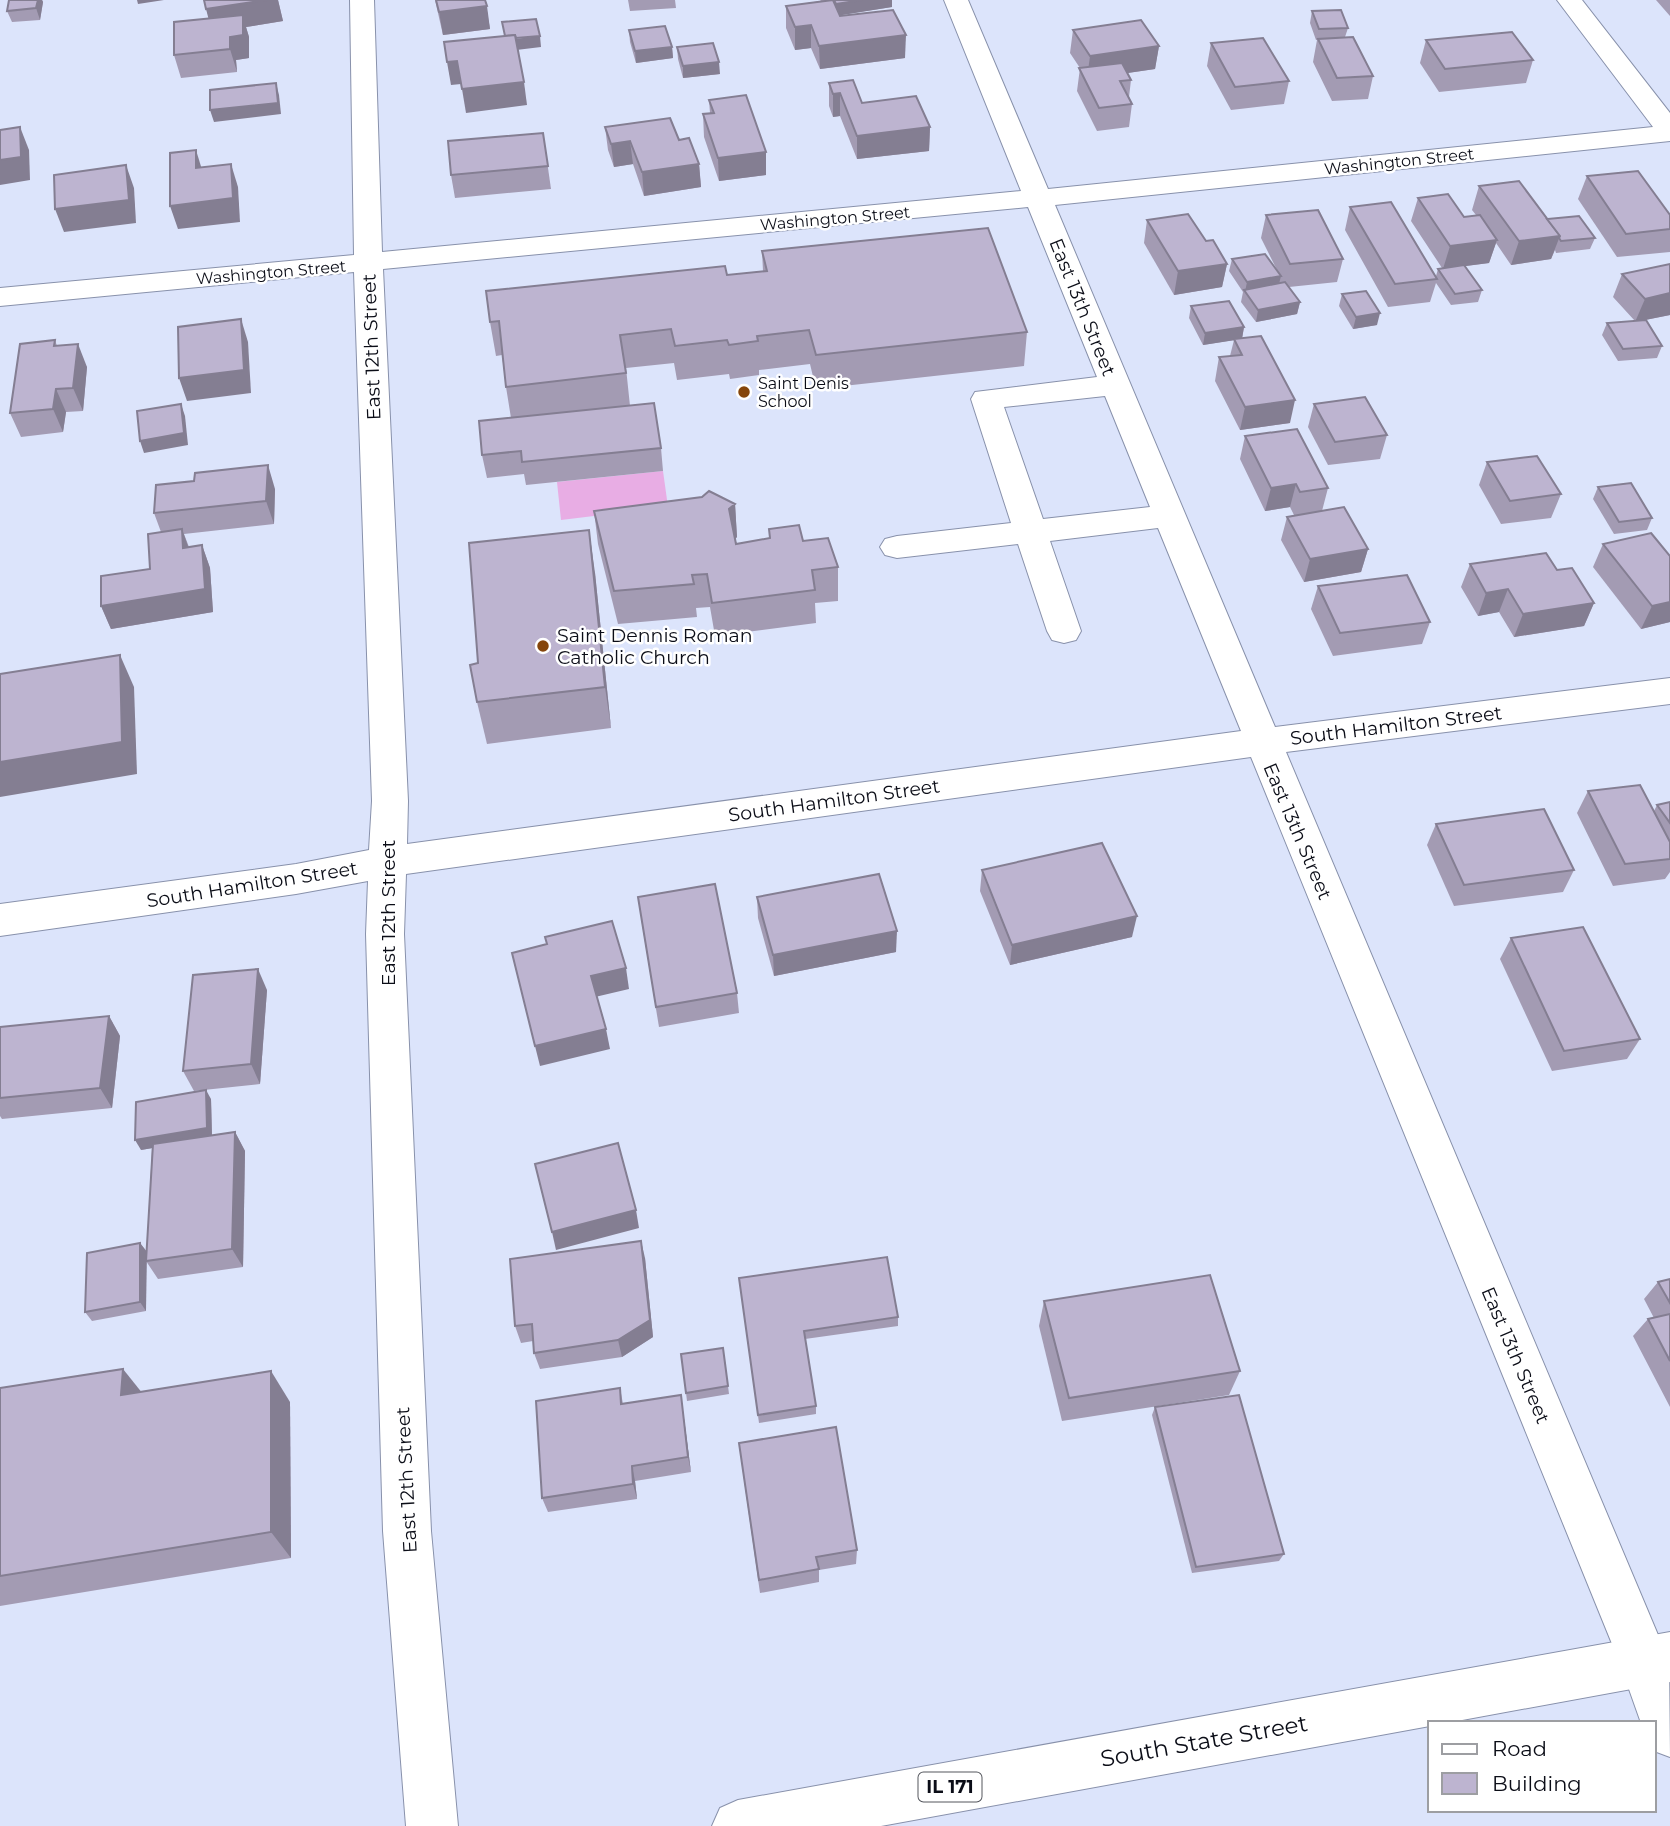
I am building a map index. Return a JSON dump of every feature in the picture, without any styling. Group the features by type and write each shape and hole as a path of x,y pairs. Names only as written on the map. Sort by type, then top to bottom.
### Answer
{"street":[{"name":"East 12th Street","path":"362,0 368,262 390,801 385,934 407,1531 432,1826"},
{"name":"East 13th Street","path":"956,0 1261,742 1657,1659 1670,1732"},
{"path":"1569,0 1670,132"},
{"name":"Washington Street","path":"0,297 1039,198 1670,132"},
{"path":"1063,631 986,399 1115,385"},
{"path":"897,547 1168,516"},
{"name":"South Hamilton Street","path":"0,920 296,879 388,862 1261,742 1670,691"},
{"name":"South State Street","path":"738,1826 1657,1659"}],"shaded area":[{"path":"663,471 668,507 561,520 557,482"}],"building":[{"path":"9,0 38,0 36,8 7,11"},
{"path":"204,0 267,0 206,9"},
{"path":"436,0 485,0 487,6 439,12"},
{"path":"833,0 840,16 893,10 906,35 819,46 811,25 795,27 786,6"},
{"path":"834,0 862,0 836,4"},
{"path":"1341,10 1348,28 1319,29 1312,11"},
{"path":"243,15 243,35 230,37 230,49 174,55 174,22"},
{"path":"536,19 540,36 505,36 502,22"},
{"path":"1141,20 1159,46 1090,56 1073,30"},
{"path":"665,26 672,47 635,51 629,30"},
{"path":"1512,32 1533,60 1445,69 1426,40"},
{"path":"515,35 524,82 462,89 457,61 447,62 444,42"},
{"path":"1353,37 1373,76 1337,78 1318,39"},
{"path":"1263,38 1289,81 1235,87 1211,43"},
{"path":"713,43 719,62 683,66 677,47"},
{"path":"1122,63 1131,80 1120,81 1132,104 1099,108 1079,68"},
{"path":"853,80 862,103 916,96 930,127 857,136 840,93 833,94 829,83"},
{"path":"276,83 278,103 210,110 210,90"},
{"path":"746,95 766,152 718,158 703,114 714,113 709,100"},
{"path":"670,118 679,140 689,138 699,164 642,172 630,141 611,144 605,127"},
{"path":"20,127 21,157 0,160 0,130"},
{"path":"543,133 548,166 451,175 448,141"},
{"path":"196,150 196,168 231,164 233,198 170,206 170,153"},
{"path":"126,165 129,200 55,209 54,175"},
{"path":"1638,171 1670,215 1670,229 1626,234 1587,176"},
{"path":"1519,181 1560,236 1519,241 1479,186"},
{"path":"1448,194 1464,217 1480,215 1497,240 1450,246 1418,198"},
{"path":"1391,202 1437,279 1395,284 1350,207"},
{"path":"1318,210 1343,259 1290,264 1266,215"},
{"path":"1188,214 1206,241 1213,240 1227,264 1178,271 1147,220"},
{"path":"1579,216 1595,238 1561,241 1547,219"},
{"path":"988,228 1027,332 816,355 809,330 757,336 758,341 729,345 727,340 675,346 671,329 620,335 626,373 506,387 499,321 490,322 486,291 725,266 727,275 767,271 762,251"},
{"path":"1265,254 1281,276 1247,282 1232,259"},
{"path":"1670,264 1670,293 1645,299 1622,274"},
{"path":"1464,265 1482,290 1455,294 1438,269"},
{"path":"1285,282 1300,302 1258,310 1244,290"},
{"path":"1366,291 1380,313 1356,317 1342,294"},
{"path":"1229,301 1244,327 1205,333 1191,306"},
{"path":"241,319 244,370 179,378 178,327"},
{"path":"1646,320 1662,346 1623,349 1607,323"},
{"path":"1261,336 1295,400 1245,407 1219,357 1242,355 1234,339"},
{"path":"55,340 54,346 78,344 73,388 56,389 53,409 10,413 20,344"},
{"path":"1365,397 1387,435 1335,442 1314,404"},
{"path":"654,403 661,448 522,462 521,451 482,455 479,421"},
{"path":"181,404 184,433 140,441 137,411"},
{"path":"1297,429 1328,488 1300,492 1296,484 1271,488 1245,436"},
{"path":"1537,456 1561,494 1510,501 1487,462"},
{"path":"268,465 266,501 154,513 156,485 194,481 195,473"},
{"path":"1631,483 1652,518 1619,522 1598,487"},
{"path":"709,491 735,504 729,509 736,544 770,538 769,529 799,525 803,541 828,538 838,567 812,570 815,590 712,603 707,574 692,575 694,584 614,591 594,511 702,497"},
{"path":"1344,507 1368,549 1310,559 1287,517"},
{"path":"182,529 183,548 202,545 205,589 101,606 101,576 150,569 148,534"},
{"name":"Saint Dennis Roman Catholic Church","path":"589,530 605,687 477,702 470,665 478,663 469,543"},
{"path":"1651,533 1670,556 1670,602 1652,606 1603,544"},
{"path":"1546,553 1557,570 1572,568 1594,603 1523,614 1508,589 1486,593 1470,564"},
{"path":"1407,575 1430,622 1340,633 1318,586"},
{"path":"120,655 122,742 0,762 0,674"},
{"path":"1640,785 1670,842 1670,859 1625,864 1588,791"},
{"path":"1670,802 1670,823 1657,805"},
{"path":"1544,809 1574,870 1464,885 1436,824"},
{"path":"1102,843 1137,916 1012,945 982,870"},
{"path":"879,874 897,931 773,955 757,897"},
{"path":"715,884 737,993 656,1007 638,897"},
{"path":"612,921 626,968 591,976 606,1029 535,1046 512,953 547,944 545,937"},
{"path":"1583,927 1640,1039 1564,1051 1511,938"},
{"path":"258,969 251,1064 183,1071 193,975"},
{"path":"109,1016 100,1088 0,1098 0,1027"},
{"path":"206,1090 207,1128 135,1140 136,1102"},
{"path":"235,1132 232,1249 146,1261 153,1144"},
{"path":"618,1143 636,1210 552,1232 535,1164"},
{"path":"641,1241 650,1320 618,1340 534,1353 532,1324 515,1326 510,1259"},
{"path":"140,1243 140,1302 85,1312 87,1253"},
{"path":"887,1257 898,1317 804,1331 816,1406 758,1415 739,1278"},
{"path":"1210,1275 1240,1371 1069,1398 1044,1301"},
{"path":"1670,1279 1670,1303 1658,1282"},
{"path":"1670,1314 1670,1361 1648,1319"},
{"path":"723,1348 728,1386 686,1393 681,1354"},
{"path":"123,1369 121,1395 271,1371 271,1532 0,1576 0,1388"},
{"path":"620,1388 621,1404 681,1395 688,1457 632,1466 633,1484 542,1498 536,1401"},
{"path":"1239,1395 1284,1554 1196,1567 1155,1407"},
{"path":"836,1427 857,1550 816,1557 819,1569 759,1580 739,1443"}],"place":[{"name":"Saint Denis School","path":"744,392"},
{"name":"Saint Dennis Roman Catholic Church","path":"543,646"}]}
